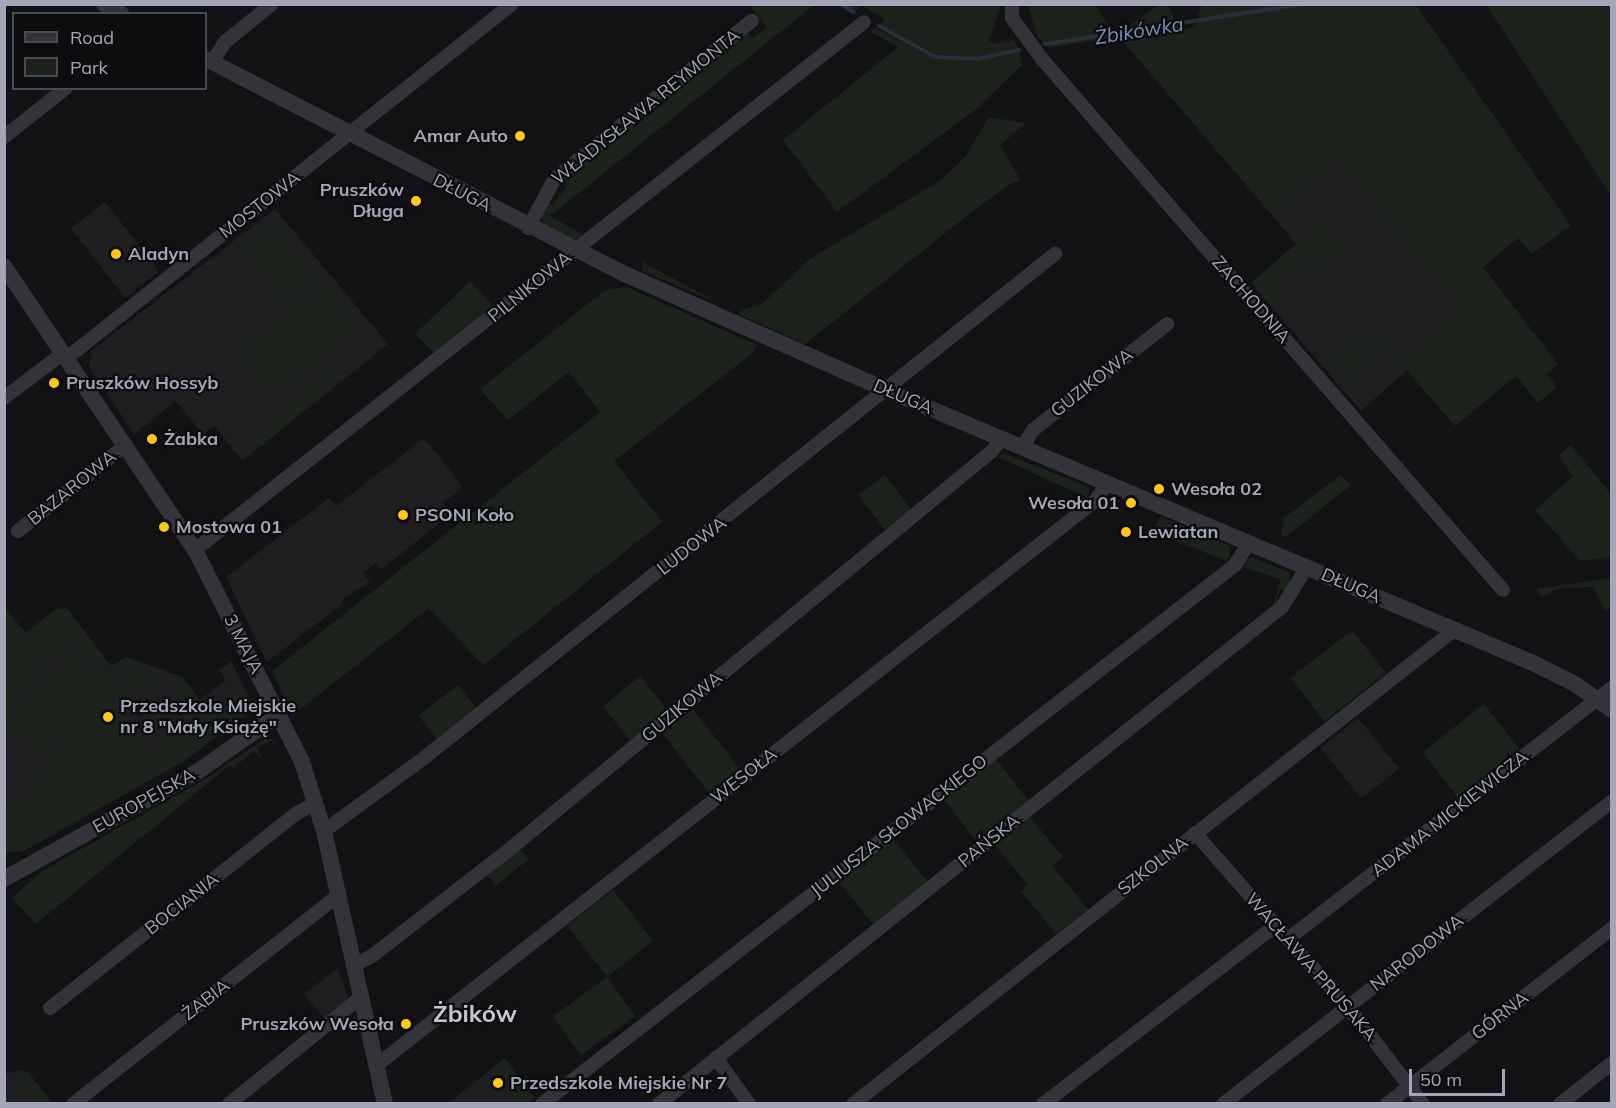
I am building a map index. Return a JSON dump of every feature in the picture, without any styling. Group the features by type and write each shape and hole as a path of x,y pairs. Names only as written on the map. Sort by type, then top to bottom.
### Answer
{"street":[{"path":"104,4 118,12"},
{"path":"209,60 225,42 272,4"},
{"name":"MOSTOWA","path":"4,398 58,357 65,355 349,135 512,4"},
{"name":"ZACHODNIA","path":"1012,4 1012,18 1035,52 1503,590"},
{"name":"WŁADYSŁAWA REYMONTA","path":"528,228 555,178 752,21"},
{"name":"PILNIKOWA","path":"195,550 864,22"},
{"name":"DŁUGA","path":"209,60 574,251 886,390 1553,672 1598,699 1611,710"},
{"path":"4,137 63,90"},
{"name":"LUDOWA","path":"324,831 402,775 1055,254"},
{"name":"3 MAJA","path":"4,266 126,444 195,550 278,715 316,803 324,831 385,1104"},
{"name":"GUZIKOWA","path":"1022,448 1033,430 1167,324"},
{"name":"GUZIKOWA","path":"354,965 372,957 428,915 528,834 992,451 1000,439"},
{"name":"BAZAROWA","path":"18,531 126,444"},
{"name":"WESOŁA","path":"377,1065 1096,500 1107,483"},
{"name":"JULIUSZA SŁOWACKIEGO","path":"542,1104 1235,565 1250,543"},
{"name":"PAŃSKA","path":"659,1104 1282,607 1307,567"},
{"name":"SZKOLNA","path":"853,1104 1454,630"},
{"name":"ADAMA MICKIEWICZA","path":"1288,939 1611,688"},
{"name":"EUROPEJSKA","path":"4,879 190,776 278,715"},
{"name":"NARODOWA","path":"1223,1104 1611,801"},
{"name":"BOCIANIA","path":"50,1008 297,813 316,803"},
{"name":"WACŁAWA PRUSAKA","path":"1195,834 1276,924 1423,1104"},
{"name":"ŻABIA","path":"73,1104 339,895"},
{"path":"1043,1104 1276,924"},
{"name":"GÓRNA","path":"1388,1104 1611,928"},
{"path":"229,1104 361,997"},
{"path":"716,1058 749,1104"},
{"path":"1560,1104 1611,1063"}],"shaded area":[{"path":"1338,160 1461,310 1399,361 1407,370 1361,411 1251,283 1296,244 1271,214"},
{"path":"105,202 159,271 125,298 71,228"},
{"path":"275,209 388,344 242,461 215,426 203,435 176,401 134,434 89,367 92,350"},
{"path":"424,438 463,487 443,503 451,514 382,569 376,563 363,573 370,582 344,598 341,605 267,662 226,577 329,498 336,506"},
{"name":"Przedszkole Miejskie nr 8 \"Mały Książę\"","path":"67,608 111,666 126,657 182,677 200,700 237,672 246,691 191,734 5,821 5,649 56,609"},
{"path":"1358,718 1399,769 1362,799 1321,748"},
{"path":"338,968 349,1000 325,1019 304,994"},
{"name":"Przedszkole Miejskie Nr 7","path":"505,1058 535,1098 528,1103 447,1104"},
{"path":"19,1070 28,1072 52,1103 5,1104 5,1074"}],"green space":[{"path":"755,5 814,5 550,216 583,235 578,241 544,224 541,212 546,202 553,205 566,187 560,180 643,113 647,117 664,103 661,99 747,33 753,38 767,27 751,8"},
{"path":"844,5 861,5 855,11"},
{"path":"861,5 1001,5 989,41 995,44 1014,40 1018,49 974,58 935,56 880,25 885,19"},
{"path":"1028,5 1095,5 1116,36 1155,7 1168,5 1179,30 1195,27 1202,5 1416,5 1571,226 1531,254 1518,238 1483,267 1558,364 1547,374 1557,387 1538,403 1516,376 1455,426 1402,365 1394,371 1386,358 1391,352 1399,361 1461,310 1338,160 1271,214 1121,39 1116,37 1049,48 1037,36"},
{"path":"1611,5 1611,196 1487,6"},
{"path":"875,28 935,59 976,61 1020,52 1022,65 975,110 837,212 783,140 898,47 871,32"},
{"path":"989,117 1026,123 1000,145 1021,181 1013,182 977,208 805,344 738,314 742,309 761,305 810,259 941,180 965,157"},
{"path":"1322,222 1347,251 1323,272 1312,257 1289,277 1281,269 1273,277 1282,287 1291,287 1270,305 1251,283"},
{"path":"272,224 317,278 286,304 241,250"},
{"path":"642,261 646,264 721,304 642,271"},
{"path":"470,281 495,307 440,360 415,334"},
{"path":"325,285 359,328 273,395 239,352"},
{"path":"627,287 757,345 754,352 614,461 662,522 483,665 429,608 293,715 272,671 600,412 569,372 508,420 480,389 605,290"},
{"path":"1370,328 1387,348 1379,356 1359,337"},
{"path":"1357,341 1372,362 1343,383 1328,362"},
{"path":"340,360 348,369 262,447 254,438"},
{"path":"1571,445 1611,494 1611,557 1580,561 1535,510 1573,476 1558,456"},
{"path":"1003,453 1089,487 1089,494 1086,497 998,457"},
{"path":"885,475 911,509 885,529 859,495"},
{"path":"1340,475 1351,485 1286,537 1281,535 1284,518"},
{"path":"1160,516 1230,546 1229,558 1226,561 1158,533 1160,529 1155,527"},
{"path":"1251,557 1291,573 1289,582 1293,584 1286,591 1279,590 1275,607 1273,605 1281,579 1240,566"},
{"path":"1611,578 1611,605 1605,611 1593,587 1556,589 1543,597 1536,589"},
{"path":"4,607 26,633 56,609 67,608 111,666 126,657 182,677 200,700 226,681 219,669 232,662 237,673 202,701 187,698 164,674 155,676 137,690 123,672 67,649 49,624 19,646 40,675 21,688 5,725"},
{"path":"49,627 64,648 37,668 21,647"},
{"path":"1352,630 1386,673 1324,721 1291,678"},
{"path":"73,657 120,676 134,693 103,718 116,712 149,750 163,739 173,741 245,688 253,709 186,760 24,851 5,853 5,802 11,809 42,780 28,764 44,764 70,738 66,735 44,754 7,730 25,692"},
{"path":"640,676 669,712 632,742 603,706"},
{"path":"458,685 476,708 436,739 419,716"},
{"path":"1484,704 1519,749 1458,797 1423,752"},
{"path":"693,709 740,769 709,793 662,733"},
{"path":"266,738 273,741 278,749 271,741 258,748 261,758 254,751 233,768 230,765 36,924 12,898 42,871 199,783"},
{"path":"996,759 1030,803 978,844 944,800"},
{"path":"1030,817 1063,857 1052,866 1088,909 1056,934 1021,891 1028,885 995,845"},
{"path":"893,839 928,883 875,926 839,882"},
{"path":"519,847 529,859 496,885 487,876"},
{"path":"613,890 653,941 607,977 567,926"},
{"path":"607,977 635,1016 581,1055 553,1016"},
{"path":"505,1058 535,1098 528,1103 516,1103 491,1069"},
{"path":"18,1070 28,1072 52,1103 41,1103 34,1096 26,1098"}],"waterway":[{"name":"Żbikówka","path":"841,4 854,12"},
{"name":"Żbikówka","path":"1045,44 1303,4"},
{"name":"Żbikówka","path":"879,26 935,57 978,59 1019,50"}],"place":[{"name":"Amar Auto","path":"520,136"},
{"name":"Pruszków Długa","path":"416,201"},
{"name":"Aladyn","path":"116,254"},
{"name":"Pruszków Hossyb","path":"54,383"},
{"name":"Żabka","path":"152,439"},
{"name":"Wesoła 02","path":"1159,489"},
{"name":"Wesoła 01","path":"1131,503"},
{"name":"PSONI Koło","path":"403,515"},
{"name":"Mostowa 01","path":"164,527"},
{"name":"Lewiatan","path":"1126,532"},
{"name":"Przedszkole Miejskie nr 8 \"Mały Książę\"","path":"108,717"},
{"name":"Pruszków Wesoła","path":"406,1024"},
{"name":"Przedszkole Miejskie Nr 7","path":"498,1083"}],"district":[{"name":"Żbików","path":"475,1014"}]}
